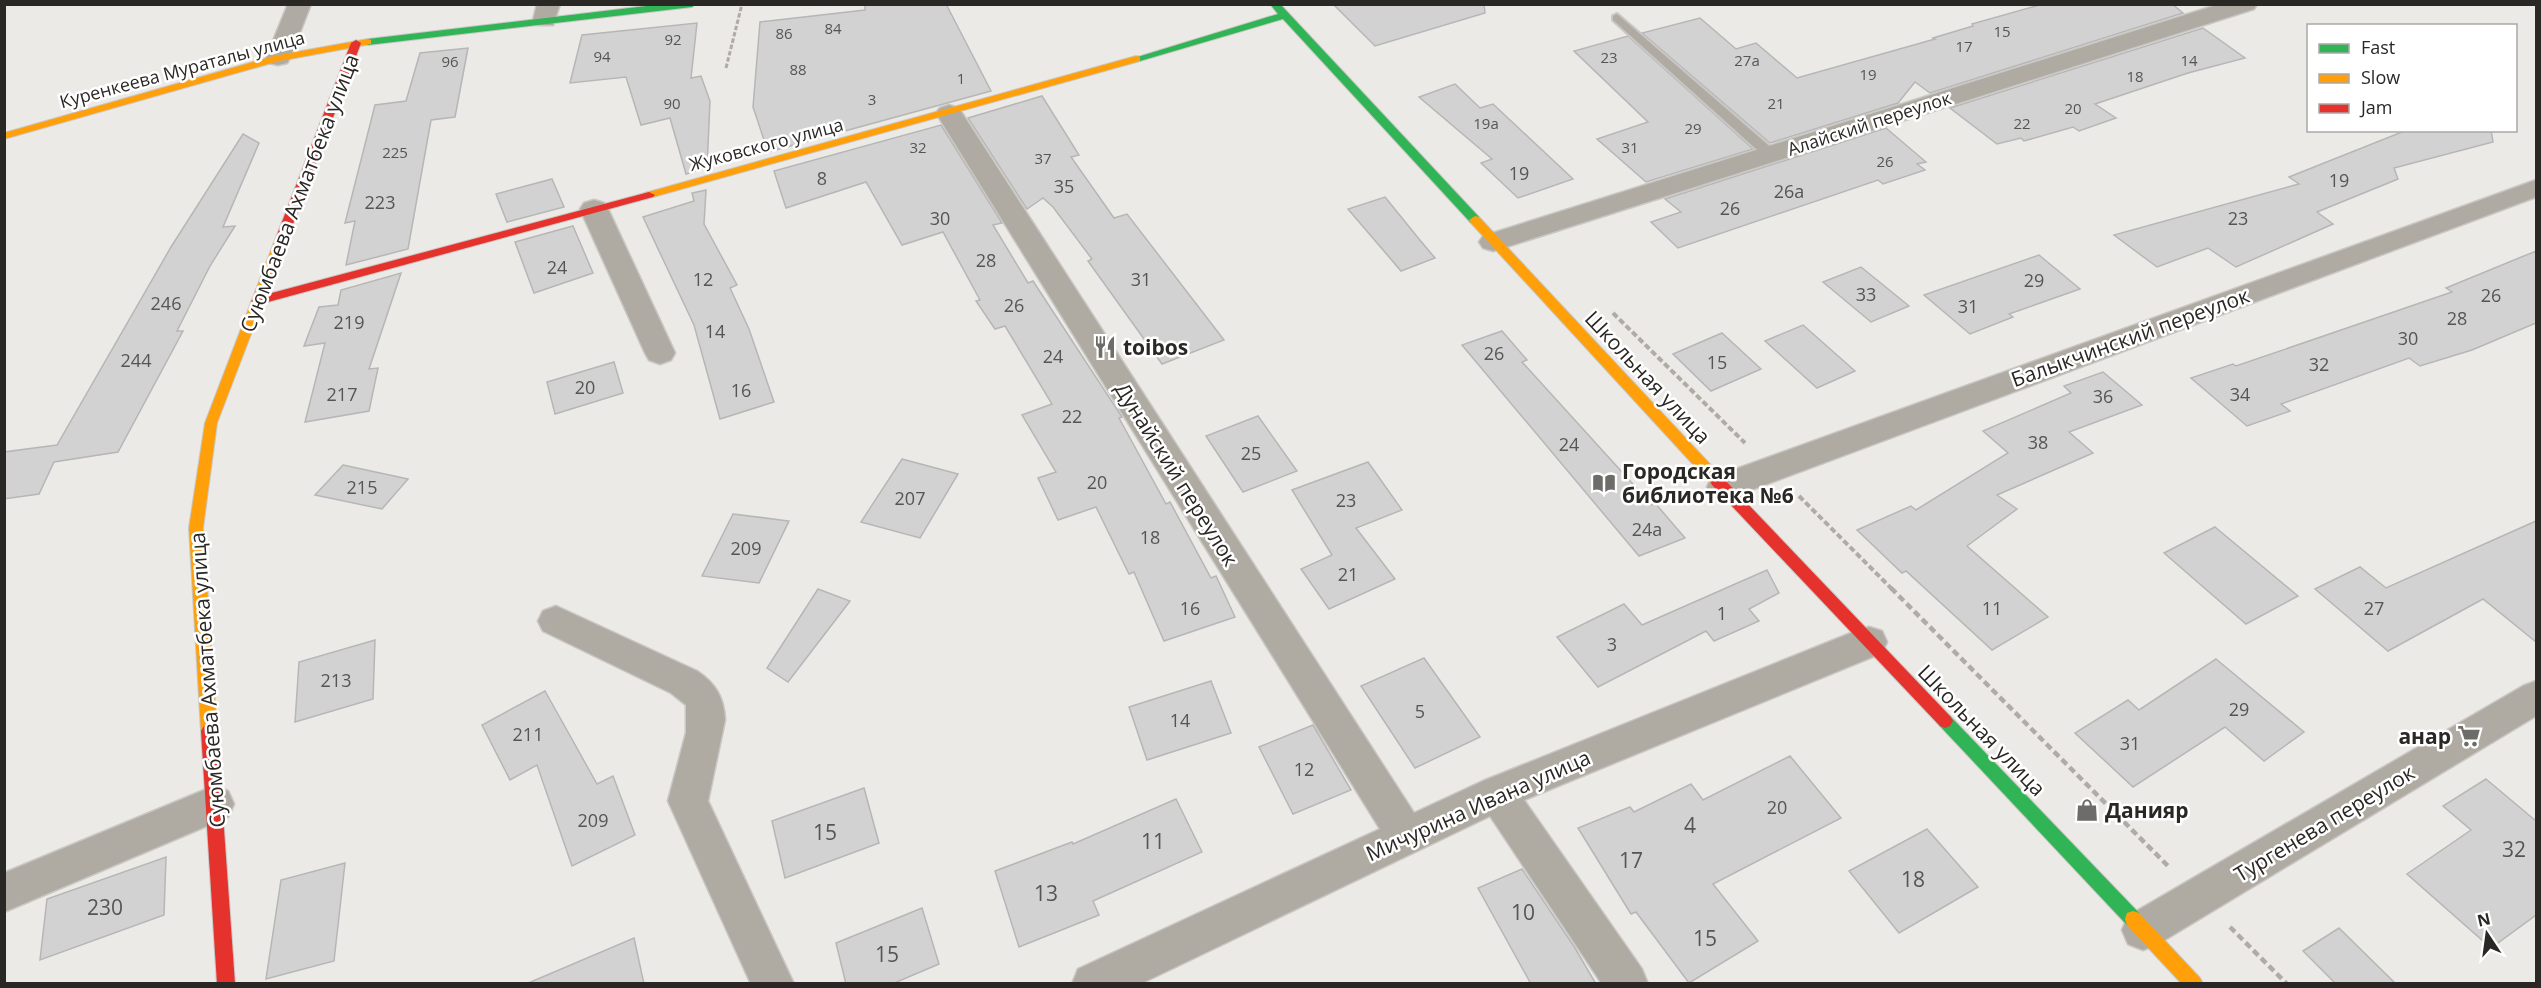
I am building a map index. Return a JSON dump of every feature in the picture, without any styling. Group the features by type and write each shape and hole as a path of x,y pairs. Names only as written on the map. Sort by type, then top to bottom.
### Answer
{"street":[{"path":"278,58 300,4"},
{"name":"Куренкеева Мураталы улица","path":"4,136 278,58 356,43 547,12 692,4"},
{"name":"Алайский переулок","path":"1493,242 2246,4"},
{"name":"Жуковского улица","path":"257,301 949,113 1278,10"},
{"name":"Школьная улица","path":"1278,10 1723,487 2194,984"},
{"name":"Суюмбаева Ахматбека улица","path":"226,984 196,528 211,423 356,43"},
{"name":"Дунайский переулок","path":"949,113 1406,835"},
{"name":"Балыкчинский переулок","path":"1723,487 2536,188"},
{"path":"594,209 660,353"},
{"path":"556,621 684,682 702,696 708,718 688,786 688,801 773,984"},
{"name":"Мичурина Ивана улица","path":"1118,978 1406,835 1497,793 1869,642"},
{"name":"Тургенева переулок","path":"2143,930 2536,697"},
{"path":"1497,793 1627,984"},
{"path":"4,893 214,804"}],"lane":[{"path":"1617,18 1770,154"}],"path":[{"path":"726,68 742,4"}],"building":[{"path":"865,4 946,4 991,91 768,152 753,107 760,22 865,10"},
{"path":"1333,4 1484,4 1485,13 1375,46"},
{"path":"2043,4 2172,4 2183,13 1930,93 1915,82 1898,103 1770,143 1642,33 1700,18 1736,49 1756,43 1797,78 1935,39 1933,38 1973,26 1972,24"},
{"path":"697,23 691,78 701,76 710,101 707,168 686,174 670,118 641,125 626,77 570,83 582,35"},
{"path":"2203,28 2245,58 2188,73 2095,104 2116,118 2079,131 2073,127 2024,141 2021,138 1997,144 1950,108"},
{"path":"1628,36 1753,149 1646,182 1597,139 1648,122 1574,51"},
{"path":"468,48 455,117 431,120 408,249 346,265 355,221 345,223 375,105 406,101 420,53"},
{"path":"1455,84 1480,108 1493,104 1573,179 1518,198 1481,163 1492,159 1419,97"},
{"path":"1042,96 1079,155 1071,157 1114,218 1127,214 1224,340 1162,364 1088,261 1092,259 1053,207 1043,198 1027,209 968,118"},
{"path":"941,125 1002,223 993,225 1028,283 1033,281 1122,417 1119,418 1166,504 1170,502 1211,578 1216,576 1235,617 1164,641 1134,572 1129,574 1096,507 1058,520 1038,478 1056,472 1022,415 1052,404 1005,326 995,329 976,301 980,300 943,232 902,245 866,182 786,208 774,171"},
{"path":"1886,128 1926,162 1917,164 1925,170 1883,184 1878,180 1678,248 1651,222 1681,212 1665,199"},
{"path":"2402,132 2491,132 2493,142 2394,168 2398,179 2317,212 2333,224 2236,267 2208,248 2157,267 2114,235 2299,184 2289,177"},
{"path":"243,134 259,143 223,227 235,226 210,266 177,331 183,331 118,452 54,462 39,494 4,499 4,452 57,445 171,247"},
{"path":"552,179 564,207 507,222 496,194"},
{"path":"706,190 704,224 737,285 730,288 749,329 774,402 720,419 694,325 643,217 694,201 692,193"},
{"path":"1385,197 1435,258 1401,271 1348,209"},
{"path":"573,226 593,273 534,293 515,242"},
{"path":"2536,251 2536,323 2472,350 2420,366 2409,358 2281,404 2290,411 2247,426 2191,378 2233,364 2236,366 2452,292 2446,288"},
{"path":"2039,255 2080,289 2009,314 2013,317 1970,334 1924,295"},
{"path":"1861,267 1909,306 1871,322 1823,282"},
{"path":"401,273 369,369 378,368 369,411 305,422 325,343 304,346 319,307 338,305 341,290"},
{"path":"1803,325 1855,371 1817,388 1765,341"},
{"path":"1502,331 1527,360 1522,362 1685,538 1639,556 1462,345"},
{"path":"1722,333 1761,369 1711,391 1673,354"},
{"path":"614,362 623,393 555,414 547,382"},
{"path":"2103,372 2142,405 2069,432 2093,453 1997,495 2017,509 1967,546 2048,617 1992,650 1906,571 1902,573 1857,530 1911,506 1916,510 2008,453 1983,431 2071,393 2064,386"},
{"path":"1258,416 1297,471 1243,492 1206,436"},
{"path":"902,459 958,474 920,538 861,522"},
{"path":"1368,462 1402,510 1356,528 1395,579 1329,609 1301,569 1332,555 1292,490"},
{"path":"343,465 408,479 382,509 315,495"},
{"path":"733,514 789,521 759,583 702,576"},
{"path":"2536,521 2536,642 2483,599 2388,651 2315,589 2360,567 2386,588"},
{"path":"2215,527 2298,596 2246,624 2164,553"},
{"path":"1767,570 1779,593 1749,609 1759,621 1714,641 1706,631 1598,687 1557,637 1624,604 1642,625"},
{"path":"818,589 850,601 788,682 767,668"},
{"path":"375,640 373,699 295,722 299,662"},
{"path":"1424,658 1480,737 1415,768 1361,686"},
{"path":"2216,659 2304,732 2264,761 2225,727 2133,787 2075,733 2128,700 2139,710"},
{"path":"1211,681 1231,733 1147,760 1129,707"},
{"path":"545,691 597,784 613,776 635,835 572,866 537,765 510,780 482,725"},
{"path":"1313,725 1351,790 1293,814 1259,747"},
{"path":"1790,756 1841,818 1713,884 1758,941 1689,983 1636,912 1631,914 1578,828 1630,807 1634,812 1691,784 1703,800"},
{"path":"2486,779 2536,821 2536,915 2491,948 2407,874 2471,830 2443,806"},
{"path":"864,788 879,843 785,878 772,821"},
{"path":"1176,799 1202,852 1093,901 1099,915 1019,947 995,871 1072,842 1073,844"},
{"path":"1927,829 1978,887 1899,933 1849,871"},
{"path":"166,857 164,915 40,960 47,899"},
{"path":"345,863 334,961 266,979 281,880"},
{"path":"1522,869 1575,948 1596,984 1531,984 1478,888"},
{"path":"922,908 939,964 892,984 846,984 836,943"},
{"path":"2339,928 2396,984 2336,984 2303,951"},
{"path":"634,938 644,984 526,984"}],"traffic: fast":[{"path":"368,42 692,4"},
{"path":"1274,4 1475,220"},
{"path":"1136,59 1283,16"},
{"path":"1945,721 2133,919"}],"traffic: slow":[{"path":"4,136 278,58 368,42"},
{"path":"649,195 1136,59"},
{"path":"1475,220 1717,481"},
{"path":"209,731 196,528 211,423 281,240"},
{"path":"2133,919 2194,984"}],"traffic: jam":[{"path":"281,240 356,43"},
{"path":"257,301 649,195"},
{"path":"1717,481 1945,721"},
{"path":"209,731 226,984"}],"place":[{"name":"toibos","path":"1105,347"},
{"name":"Городская библиотека №6","path":"1604,483"},
{"name":"анар","path":"2469,736"},
{"name":"Данияр","path":"2087,810"}]}
